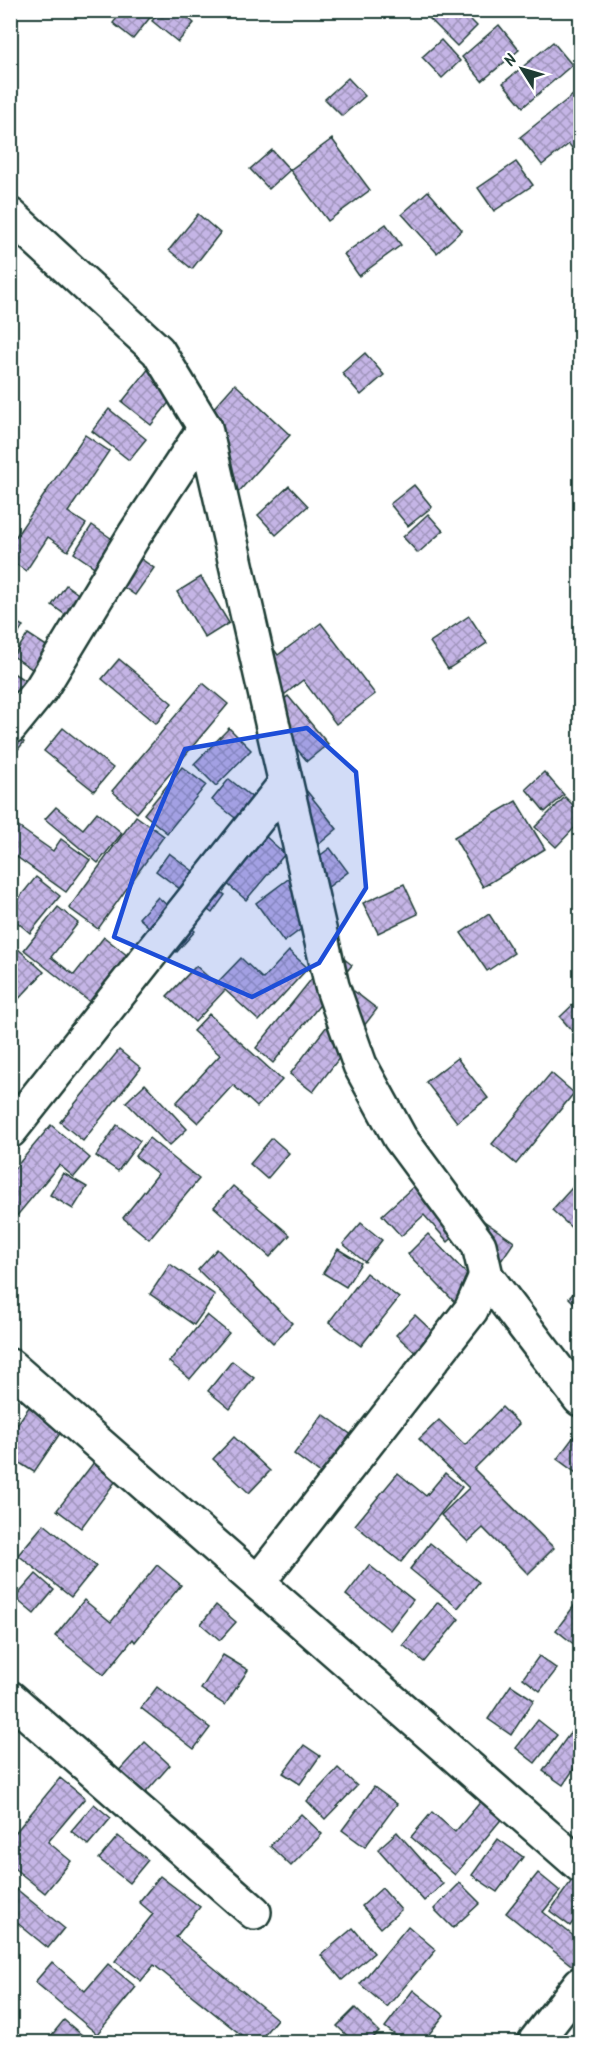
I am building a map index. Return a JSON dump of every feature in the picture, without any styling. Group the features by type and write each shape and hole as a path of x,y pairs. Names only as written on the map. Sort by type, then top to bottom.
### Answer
{"street":[{"path":"10,215 158,351 206,428 332,986 360,1065 400,1138 479,1245 486,1276 580,1399"},
{"path":"10,727 41,689 135,534 206,428"},
{"path":"10,1131 285,784"},
{"path":"258,1582 471,1310 486,1276"},
{"path":"10,1366 580,1865"},
{"path":"10,1698 254,1912"},
{"path":"535,2043 580,1984"}],"highlighted area":[{"path":"307,728 356,772 366,888 319,963 252,997 114,937 139,859 185,749"}],"building":[{"path":"123,10 147,10 152,15 133,39 113,23"},
{"path":"161,10 179,10 194,23 178,42 152,21"},
{"path":"421,10 461,10 477,26 457,46"},
{"path":"499,25 519,50 482,81 462,57"},
{"path":"441,40 460,61 442,78 422,57"},
{"path":"553,42 572,65 523,107 503,83"},
{"path":"348,78 365,96 342,116 325,99"},
{"path":"578,91 580,94 580,159 569,144 542,165 520,137"},
{"path":"332,139 370,190 328,221 290,170"},
{"path":"272,150 290,170 269,189 250,169"},
{"path":"516,162 533,185 494,211 478,188"},
{"path":"428,191 462,230 437,253 402,214"},
{"path":"198,214 220,233 192,269 169,250"},
{"path":"386,224 401,245 359,276 344,254"},
{"path":"365,353 384,375 361,395 342,373"},
{"path":"154,362 183,385 151,425 122,402"},
{"path":"235,384 290,435 234,497 179,447"},
{"path":"109,409 146,439 129,460 92,431"},
{"path":"85,435 109,451 68,512 86,524 68,551 48,537 26,571 10,560 10,545"},
{"path":"414,485 432,507 408,526 390,504"},
{"path":"289,486 308,506 276,535 258,515"},
{"path":"428,514 443,531 418,553 403,537"},
{"path":"92,525 154,568 135,595 74,553"},
{"path":"201,577 229,623 205,638 177,592"},
{"path":"66,585 104,613 90,633 52,605"},
{"path":"469,616 487,643 448,669 430,642"},
{"path":"10,619 23,626 10,648"},
{"path":"321,623 375,694 336,724 303,680 275,702 238,653 263,634 278,655"},
{"path":"28,634 71,662 55,685 13,656"},
{"path":"119,659 172,703 156,724 102,679"},
{"path":"10,671 26,681 13,701 10,699"},
{"path":"203,683 228,704 137,813 112,791"},
{"path":"288,696 328,744 307,761 267,713"},
{"path":"63,728 113,768 94,791 44,751"},
{"path":"229,728 251,750 216,786 194,764"},
{"path":"10,731 24,742 10,759"},
{"path":"182,767 206,785 167,833 144,814"},
{"path":"544,772 564,795 545,812 526,789"},
{"path":"229,779 268,810 252,831 212,800"},
{"path":"306,790 337,829 311,851 280,811"},
{"path":"565,797 580,812 580,822 556,847 535,827"},
{"path":"516,801 545,849 483,887 454,837"},
{"path":"56,807 83,829 97,812 122,833 98,863 45,819"},
{"path":"136,816 164,836 98,929 69,908"},
{"path":"10,821 53,851 61,839 90,860 66,892 10,852"},
{"path":"264,835 285,854 246,900 224,881"},
{"path":"330,848 348,872 298,910 308,924 284,942 256,903"},
{"path":"169,853 225,895 212,913 156,871"},
{"path":"36,877 60,896 30,933 10,916 10,909"},
{"path":"404,884 418,914 378,933 363,903"},
{"path":"158,897 195,931 177,952 139,918"},
{"path":"58,907 78,923 51,957 74,975 104,937 128,956 91,1003 24,950"},
{"path":"489,914 514,953 487,971 461,933"},
{"path":"17,948 44,972 10,1008 10,955"},
{"path":"289,951 308,968 259,1021 225,990 195,1022 167,996 196,966 216,984 241,958 263,979"},
{"path":"334,951 352,965 273,1063 256,1048"},
{"path":"354,991 377,1009 313,1092 290,1074"},
{"path":"580,998 580,1040 560,1017"},
{"path":"209,1014 282,1080 257,1107 233,1085 198,1123 176,1103 220,1055 193,1031"},
{"path":"580,1048 580,1064 573,1055"},
{"path":"119,1050 141,1068 83,1141 60,1122"},
{"path":"457,1058 488,1098 457,1122 426,1082"},
{"path":"551,1073 574,1093 516,1164 492,1144"},
{"path":"145,1084 187,1129 169,1146 126,1102"},
{"path":"51,1125 90,1158 74,1177 59,1165 10,1224 10,1174"},
{"path":"117,1125 140,1141 118,1171 96,1156"},
{"path":"149,1138 199,1179 149,1239 123,1218 158,1174 135,1156"},
{"path":"272,1138 289,1153 267,1179 250,1164"},
{"path":"434,1168 477,1215 448,1242 424,1215 401,1236 382,1215"},
{"path":"63,1173 87,1187 73,1209 50,1195"},
{"path":"580,1179 580,1227 576,1232 552,1210"},
{"path":"233,1186 290,1235 270,1257 214,1207"},
{"path":"481,1219 514,1242 499,1264 466,1241"},
{"path":"361,1223 382,1240 365,1262 343,1244"},
{"path":"428,1234 493,1301 473,1321 408,1254"},
{"path":"217,1249 292,1323 273,1343 198,1270"},
{"path":"338,1249 361,1263 346,1287 323,1273"},
{"path":"170,1264 215,1295 194,1325 150,1294"},
{"path":"366,1273 399,1298 361,1346 329,1322"},
{"path":"580,1286 580,1309 569,1298"},
{"path":"207,1315 229,1333 190,1379 169,1362"},
{"path":"415,1315 447,1345 429,1365 396,1335"},
{"path":"232,1361 254,1378 230,1409 208,1391"},
{"path":"29,1407 63,1429 34,1472 10,1457 10,1435"},
{"path":"502,1407 519,1424 474,1469 554,1548 528,1574 483,1528 468,1542 441,1515 469,1488 419,1439 439,1420 465,1445"},
{"path":"323,1414 368,1447 338,1487 294,1454"},
{"path":"575,1435 580,1439 579,1475 557,1459"},
{"path":"234,1437 270,1471 249,1493 213,1459"},
{"path":"98,1457 121,1474 81,1528 57,1510"},
{"path":"398,1473 426,1496 445,1473 462,1487 401,1562 355,1525"},
{"path":"44,1524 96,1566 71,1597 18,1555"},
{"path":"430,1543 479,1582 458,1608 410,1569"},
{"path":"157,1565 181,1585 135,1642 133,1639 104,1675 55,1636 84,1600 111,1622"},
{"path":"369,1565 413,1600 390,1630 346,1595"},
{"path":"36,1574 54,1590 34,1614 15,1598"},
{"path":"438,1602 459,1619 424,1662 403,1645"},
{"path":"577,1602 580,1605 580,1649 556,1630"},
{"path":"216,1605 236,1622 220,1640 201,1624"},
{"path":"223,1655 248,1670 225,1705 201,1689"},
{"path":"539,1656 557,1669 540,1691 523,1678"},
{"path":"511,1685 534,1700 511,1735 488,1719"},
{"path":"157,1687 210,1728 194,1749 141,1708"},
{"path":"580,1719 580,1760 563,1785 543,1771"},
{"path":"538,1720 557,1735 535,1763 516,1748"},
{"path":"145,1742 170,1765 141,1798 115,1775"},
{"path":"304,1745 320,1756 300,1784 283,1773"},
{"path":"338,1768 357,1786 325,1819 307,1801"},
{"path":"60,1778 85,1798 48,1842 71,1861 45,1893 10,1865 10,1839"},
{"path":"374,1787 397,1804 365,1847 342,1830"},
{"path":"483,1799 504,1816 455,1875 411,1837 432,1812 455,1832"},
{"path":"94,1804 111,1818 88,1845 71,1831"},
{"path":"301,1814 322,1834 291,1866 270,1846"},
{"path":"397,1832 443,1884 424,1901 378,1849"},
{"path":"118,1836 148,1860 129,1883 99,1859"},
{"path":"498,1839 523,1857 497,1892 472,1875"},
{"path":"580,1869 580,1912 570,1926 550,1911"},
{"path":"538,1873 560,1891 543,1912 580,1941 580,1962 575,1968 506,1913"},
{"path":"160,1876 200,1907 176,1937 277,2019 258,2042 250,2042 154,1965 141,1981 115,1961 153,1914 139,1902"},
{"path":"460,1883 480,1903 453,1928 434,1909"},
{"path":"14,1887 64,1928 48,1948 10,1917 10,1892"},
{"path":"382,1888 401,1910 381,1928 362,1906"},
{"path":"408,1926 436,1950 387,2007 360,1984"},
{"path":"353,1928 374,1953 342,1980 321,1955"},
{"path":"52,1962 85,1991 108,1964 136,1987 97,2034 35,1982"},
{"path":"413,1990 444,2015 423,2042 404,2042 385,2027"},
{"path":"355,2008 379,2032 369,2042 354,2042 337,2026"},
{"path":"64,2020 88,2040 86,2042 46,2042"}]}
